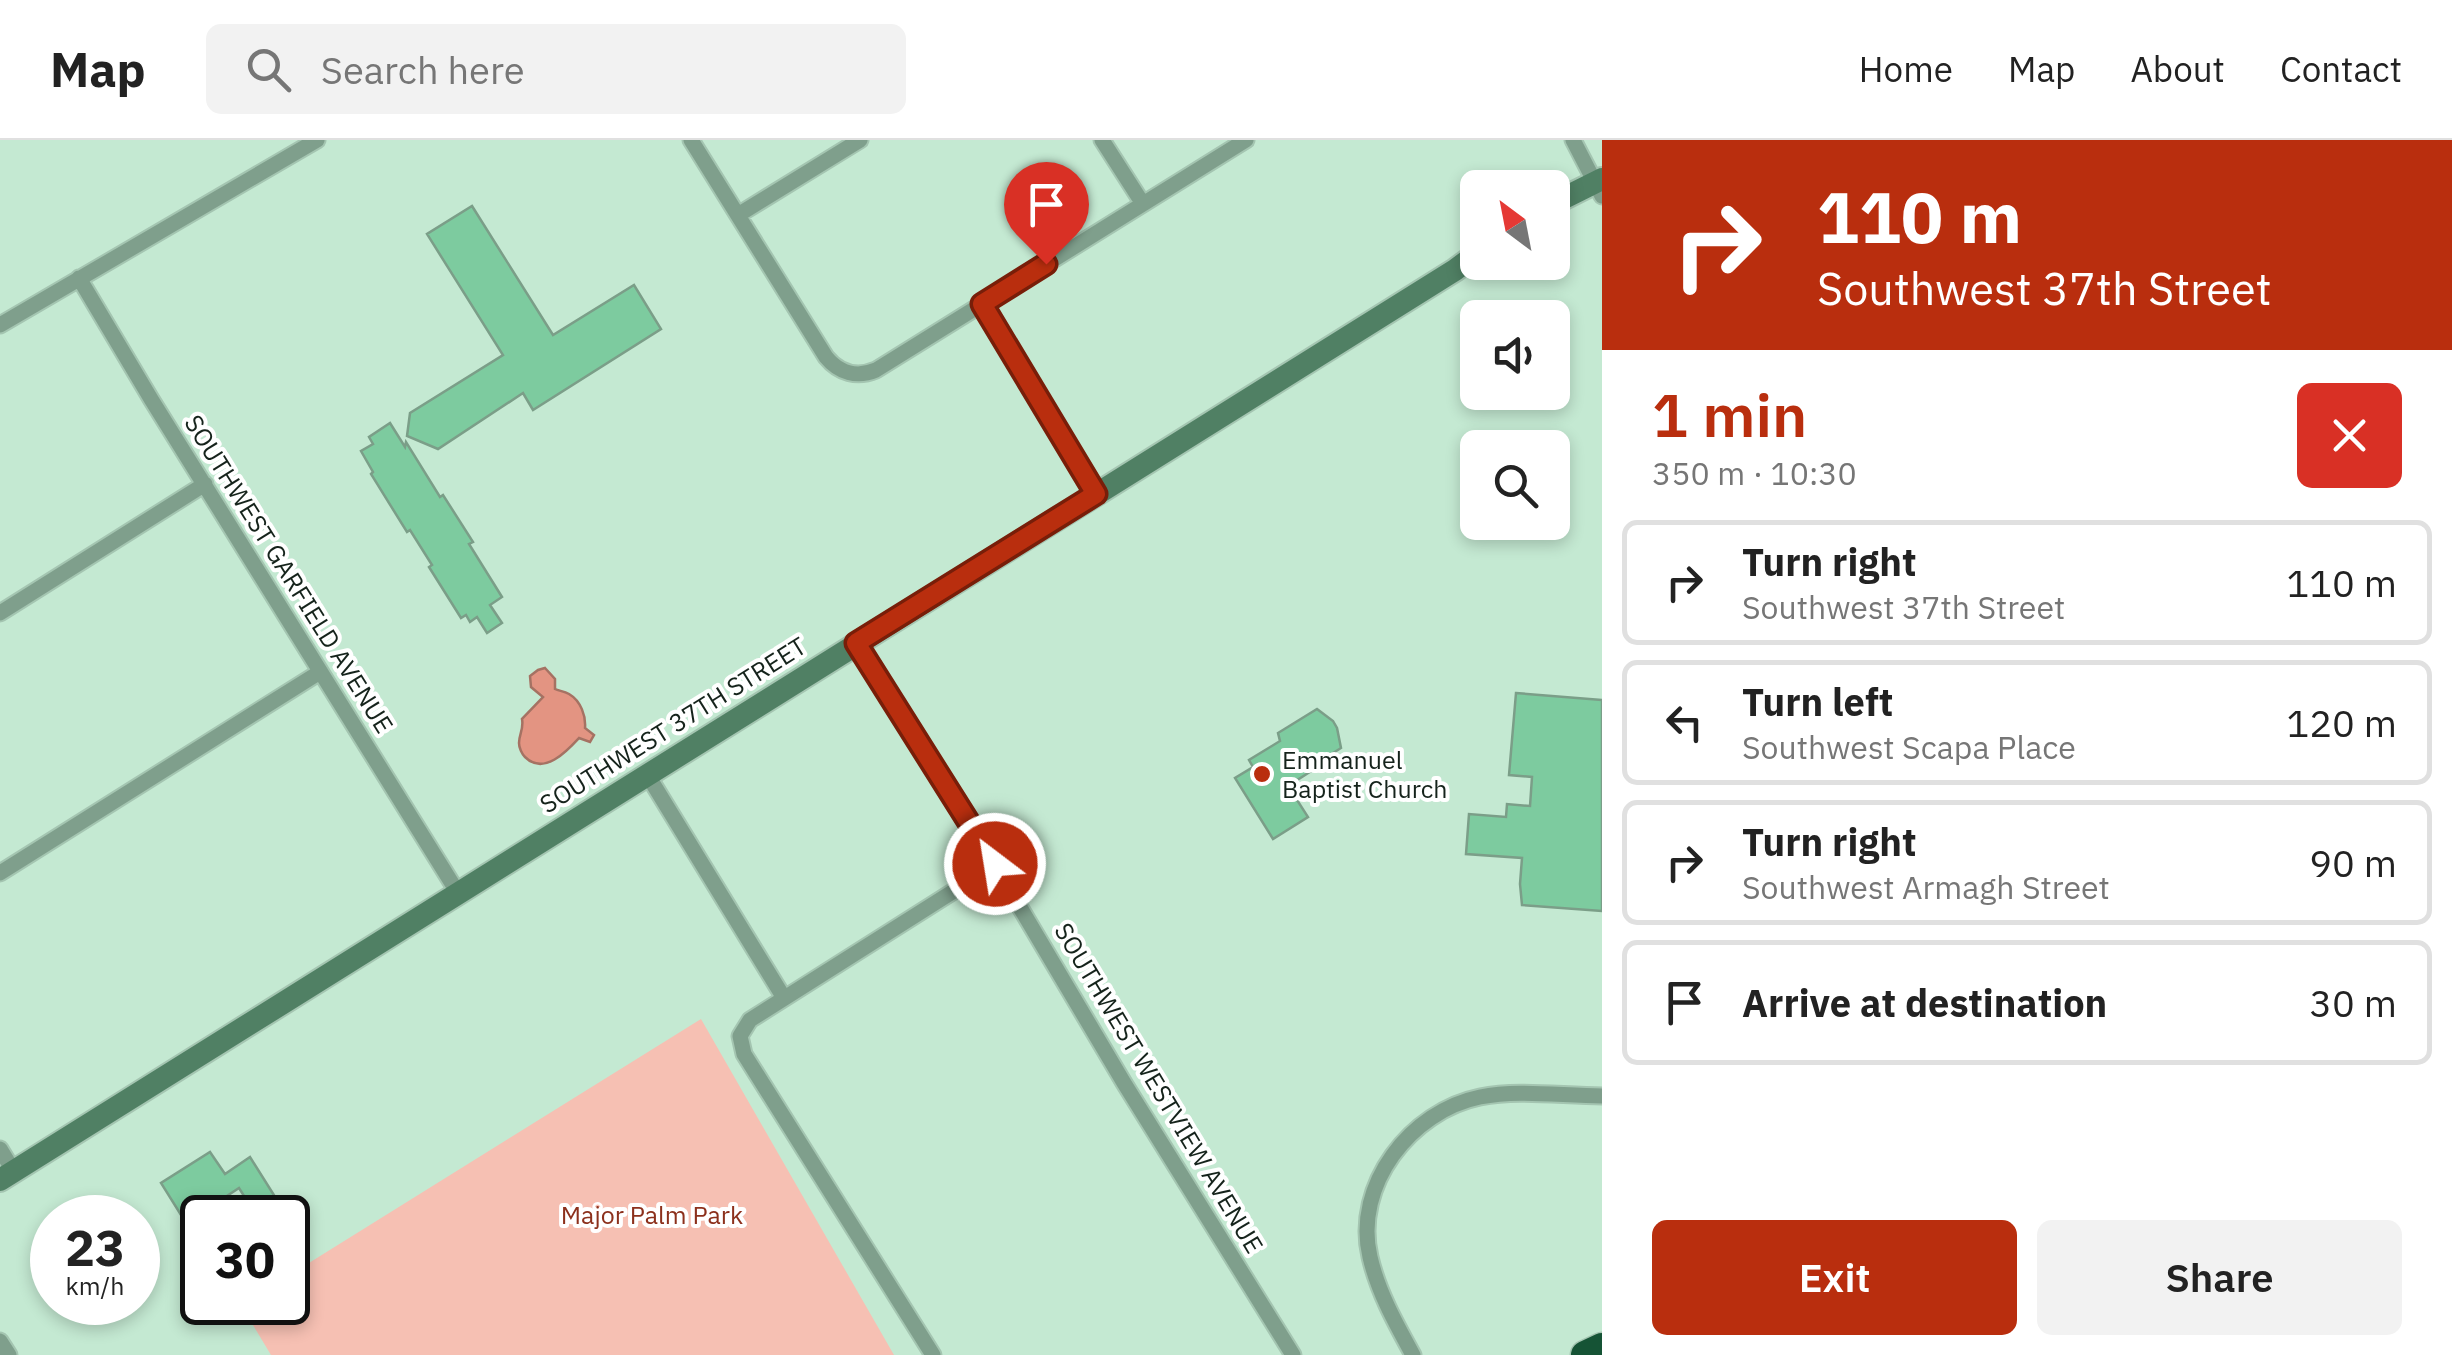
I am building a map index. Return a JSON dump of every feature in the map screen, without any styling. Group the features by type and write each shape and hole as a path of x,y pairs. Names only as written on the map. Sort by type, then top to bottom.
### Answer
{"highway":[{"path":"1585,1355 1602,1347"}],"main road":[{"path":"1570,197 1600,185"},
{"name":"SOUTHWEST 37TH STREET","path":"7,1176 1460,266"}],"street":[{"path":"0,324 317,140"},
{"path":"691,140 826,357 840,370 861,374 876,370 1246,140"},
{"path":"738,215 860,140"},
{"path":"1102,140 1143,204"},
{"path":"1574,140 1600,185"},
{"name":"SOUTHWEST GARFIELD AVENUE","path":"80,278 458,894"},
{"path":"982,304 1096,494"},
{"path":"0,613 205,484"},
{"name":"SOUTHWEST WESTVIEW AVENUE","path":"856,643 1293,1355"},
{"path":"0,873 320,672"},
{"path":"647,774 784,998"},
{"path":"933,1355 740,1045 744,1026 750,1020 995,864"},
{"path":"1413,1355 1383,1297 1368,1247 1369,1220 1380,1178 1391,1157 1406,1138 1436,1114 1480,1097 1602,1096"},
{"path":"0,1149 7,1176"},
{"path":"0,1340 10,1355"}],"green space":[{"name":"Major Palm Park","path":"701,1019 894,1355 271,1355 253,1325 310,1325 310,1262"}],"shaded area":[{"path":"545,668 555,679 555,689 577,701 584,714 585,728 594,735 590,742 579,738 555,760 540,764 525,757 519,743 522,719 543,697 531,687 530,676"}],"building":[{"path":"472,206 553,335 634,285 661,329 533,410 523,393 438,449 407,436 410,413 503,355 427,234"},
{"path":"390,423 440,497 443,495 502,597 490,605 502,623 487,633 477,617 470,622 466,615 461,618 429,567 432,565 371,474 361,451 373,444 369,437"},
{"path":"1516,693 1602,700 1602,911 1522,905 1522,858 1466,854 1469,814 1506,817 1507,804 1530,806 1532,777 1509,775"},
{"name":"Emmanuel Baptist Church","path":"1317,709 1333,721 1341,748 1288,786 1308,817 1273,839 1235,778 1253,767 1249,760 1280,741 1278,733"},
{"path":"210,1152 225,1174 250,1157 274,1195 243,1195 239,1188 228,1195 180,1195 180,1213 161,1183"}],"place":[{"name":"Emmanuel Baptist Church","path":"1262,774"}],"route":[{"path":"995,864 856,643 1096,494 982,304 1046,264"}]}
